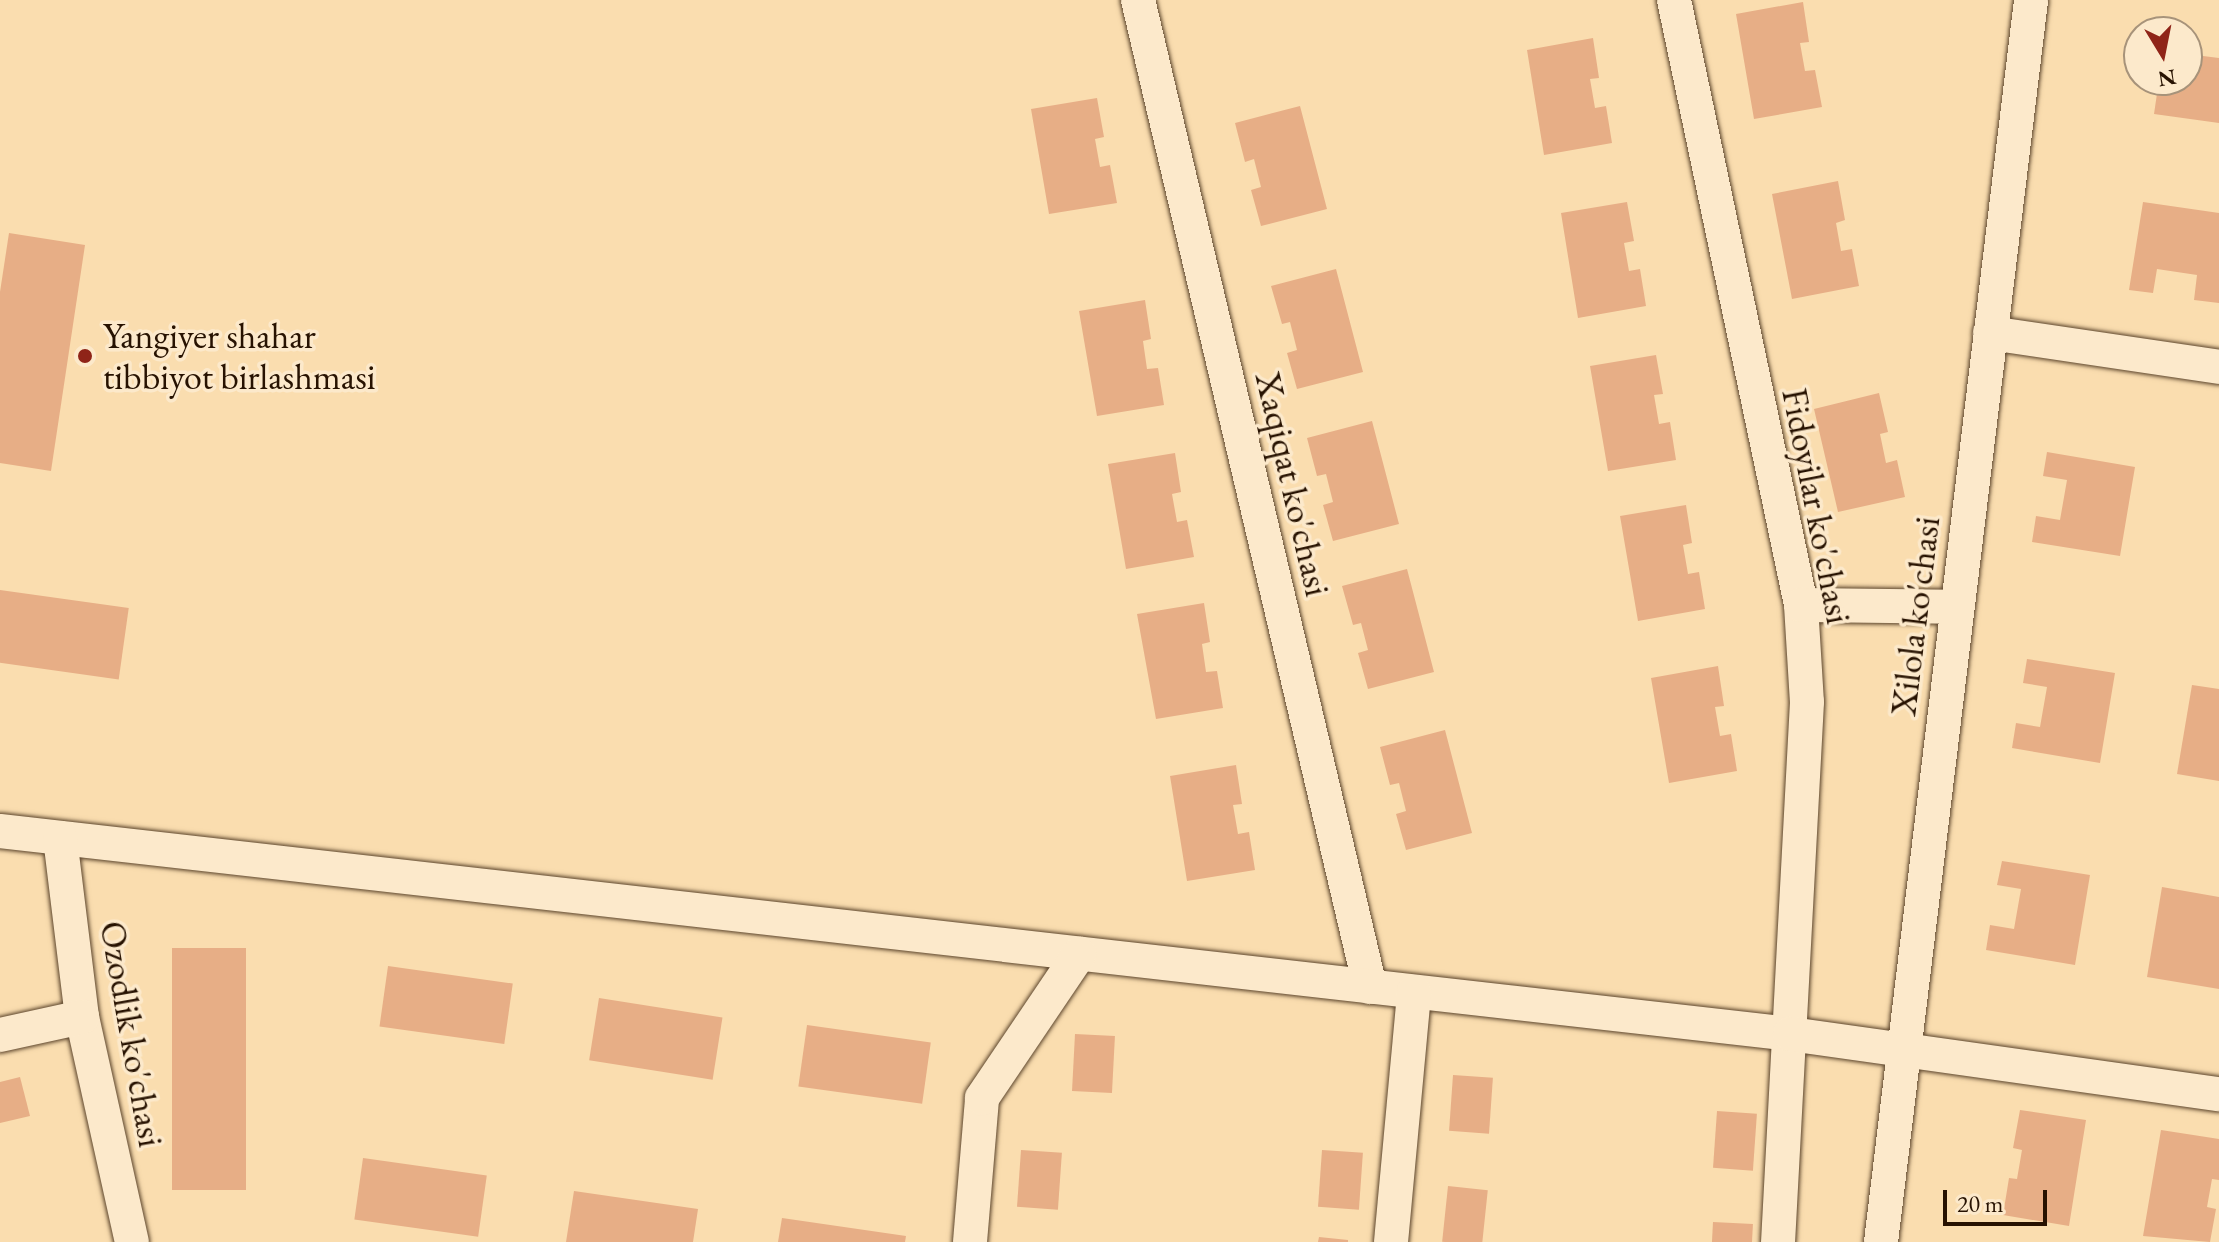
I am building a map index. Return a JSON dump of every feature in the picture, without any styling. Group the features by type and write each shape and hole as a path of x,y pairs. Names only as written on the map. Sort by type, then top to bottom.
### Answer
{"street":[{"name":"Xaqiqat ko'chasi","path":"1138,0 1370,987"},
{"name":"Fidoyilar ko'chasi","path":"1674,0 1801,605 1807,702 1778,1242"},
{"name":"Xilola ko'chasi","path":"1881,1242 1902,1047 2031,0"},
{"path":"1990,333 2219,367"},
{"path":"1801,605 1957,607"},
{"path":"0,831 1902,1047 2219,1094"},
{"name":"Ozodlik ko'chasi","path":"60,838 82,1017 132,1242"},
{"path":"970,1242 982,1098 1079,954"},
{"path":"1391,1242 1414,992"},
{"path":"0,1035 82,1017"}],"building":[{"path":"1803,2 1809,42 1800,43 1805,71 1815,70 1822,107 1754,119 1736,14"},
{"path":"1593,38 1599,78 1590,79 1595,108 1606,106 1612,143 1544,155 1527,50"},
{"path":"2203,56 2219,58 2219,123 2154,114 2157,96 2203,96"},
{"path":"1097,98 1104,137 1095,139 1100,167 1110,165 1117,203 1049,214 1031,109"},
{"path":"1300,106 1327,209 1261,226 1251,190 1261,187 1254,159 1245,162 1235,123"},
{"path":"1838,181 1845,220 1836,223 1841,251 1852,249 1859,286 1792,299 1772,194"},
{"path":"1627,202 1634,241 1624,243 1629,271 1640,269 1646,306 1578,318 1561,213"},
{"path":"2143,202 2219,213 2219,303 2194,300 2197,275 2157,269 2153,293 2129,290"},
{"path":"9,233 85,245 51,471 0,463 0,292"},
{"path":"1336,269 1363,372 1297,389 1287,353 1297,350 1290,322 1282,324 1271,286"},
{"path":"1145,300 1151,339 1143,341 1147,369 1158,368 1164,405 1097,416 1079,311"},
{"path":"1656,355 1663,394 1654,395 1659,424 1670,422 1676,460 1608,471 1590,366"},
{"path":"1879,393 1888,432 1880,434 1886,463 1897,460 1905,497 1838,512 1814,409"},
{"path":"1372,421 1399,524 1333,541 1323,505 1333,502 1326,474 1317,476 1307,438"},
{"path":"2047,452 2135,467 2120,556 2032,542 2036,516 2060,520 2067,480 2043,476"},
{"path":"1175,453 1181,492 1172,494 1177,522 1187,520 1194,557 1126,569 1108,464"},
{"path":"1686,505 1692,543 1683,545 1688,574 1699,572 1705,609 1638,621 1620,516"},
{"path":"1407,569 1434,672 1368,689 1358,653 1368,650 1361,623 1353,625 1342,586"},
{"path":"0,590 129,608 119,679 0,663"},
{"path":"1204,603 1210,642 1202,644 1206,672 1217,671 1223,708 1156,719 1137,614"},
{"path":"2027,659 2115,673 2100,763 2012,748 2016,723 2040,727 2047,687 2023,683"},
{"path":"1718,666 1724,706 1715,707 1720,736 1731,734 1737,771 1669,783 1651,678"},
{"path":"2192,685 2219,689 2219,781 2177,774"},
{"path":"1445,730 1472,833 1406,850 1396,814 1406,811 1399,783 1390,785 1380,747"},
{"path":"1236,765 1242,804 1233,805 1238,834 1249,832 1255,870 1187,881 1170,776"},
{"path":"2002,861 2090,875 2075,965 1986,950 1990,925 2014,929 2021,889 1997,885"},
{"path":"2162,887 2219,897 2219,989 2147,977"},
{"path":"172,948 246,948 246,1190 172,1190"},
{"path":"388,966 513,984 504,1044 380,1026"},
{"path":"599,998 722,1018 713,1080 589,1060"},
{"path":"807,1025 931,1042 922,1104 798,1086"},
{"path":"1075,1034 1115,1036 1112,1093 1072,1091"},
{"path":"1453,1075 1493,1078 1489,1134 1449,1131"},
{"path":"20,1077 30,1116 0,1123 0,1082"},
{"path":"2020,1110 2086,1120 2069,1226 2003,1215 2009,1178 2017,1179 2022,1150 2013,1148"},
{"path":"1717,1111 1757,1114 1753,1171 1713,1168"},
{"path":"2161,1130 2219,1139 2219,1180 2212,1179 2207,1207 2216,1209 2210,1242 2143,1236"},
{"path":"1021,1150 1062,1153 1058,1210 1017,1207"},
{"path":"1322,1150 1363,1153 1359,1210 1318,1207"},
{"path":"363,1158 487,1175 478,1237 354,1219"},
{"path":"1448,1186 1488,1190 1482,1242 1442,1242"},
{"path":"574,1191 698,1209 693,1242 566,1242"},
{"path":"782,1218 906,1236 905,1242 778,1242"},
{"path":"1713,1222 1753,1224 1752,1242 1712,1242"},
{"path":"1319,1237 1348,1240 1348,1242 1318,1242"}],"place":[{"name":"Yangiyer shahar tibbiyot birlashmasi","path":"85,356"}]}
